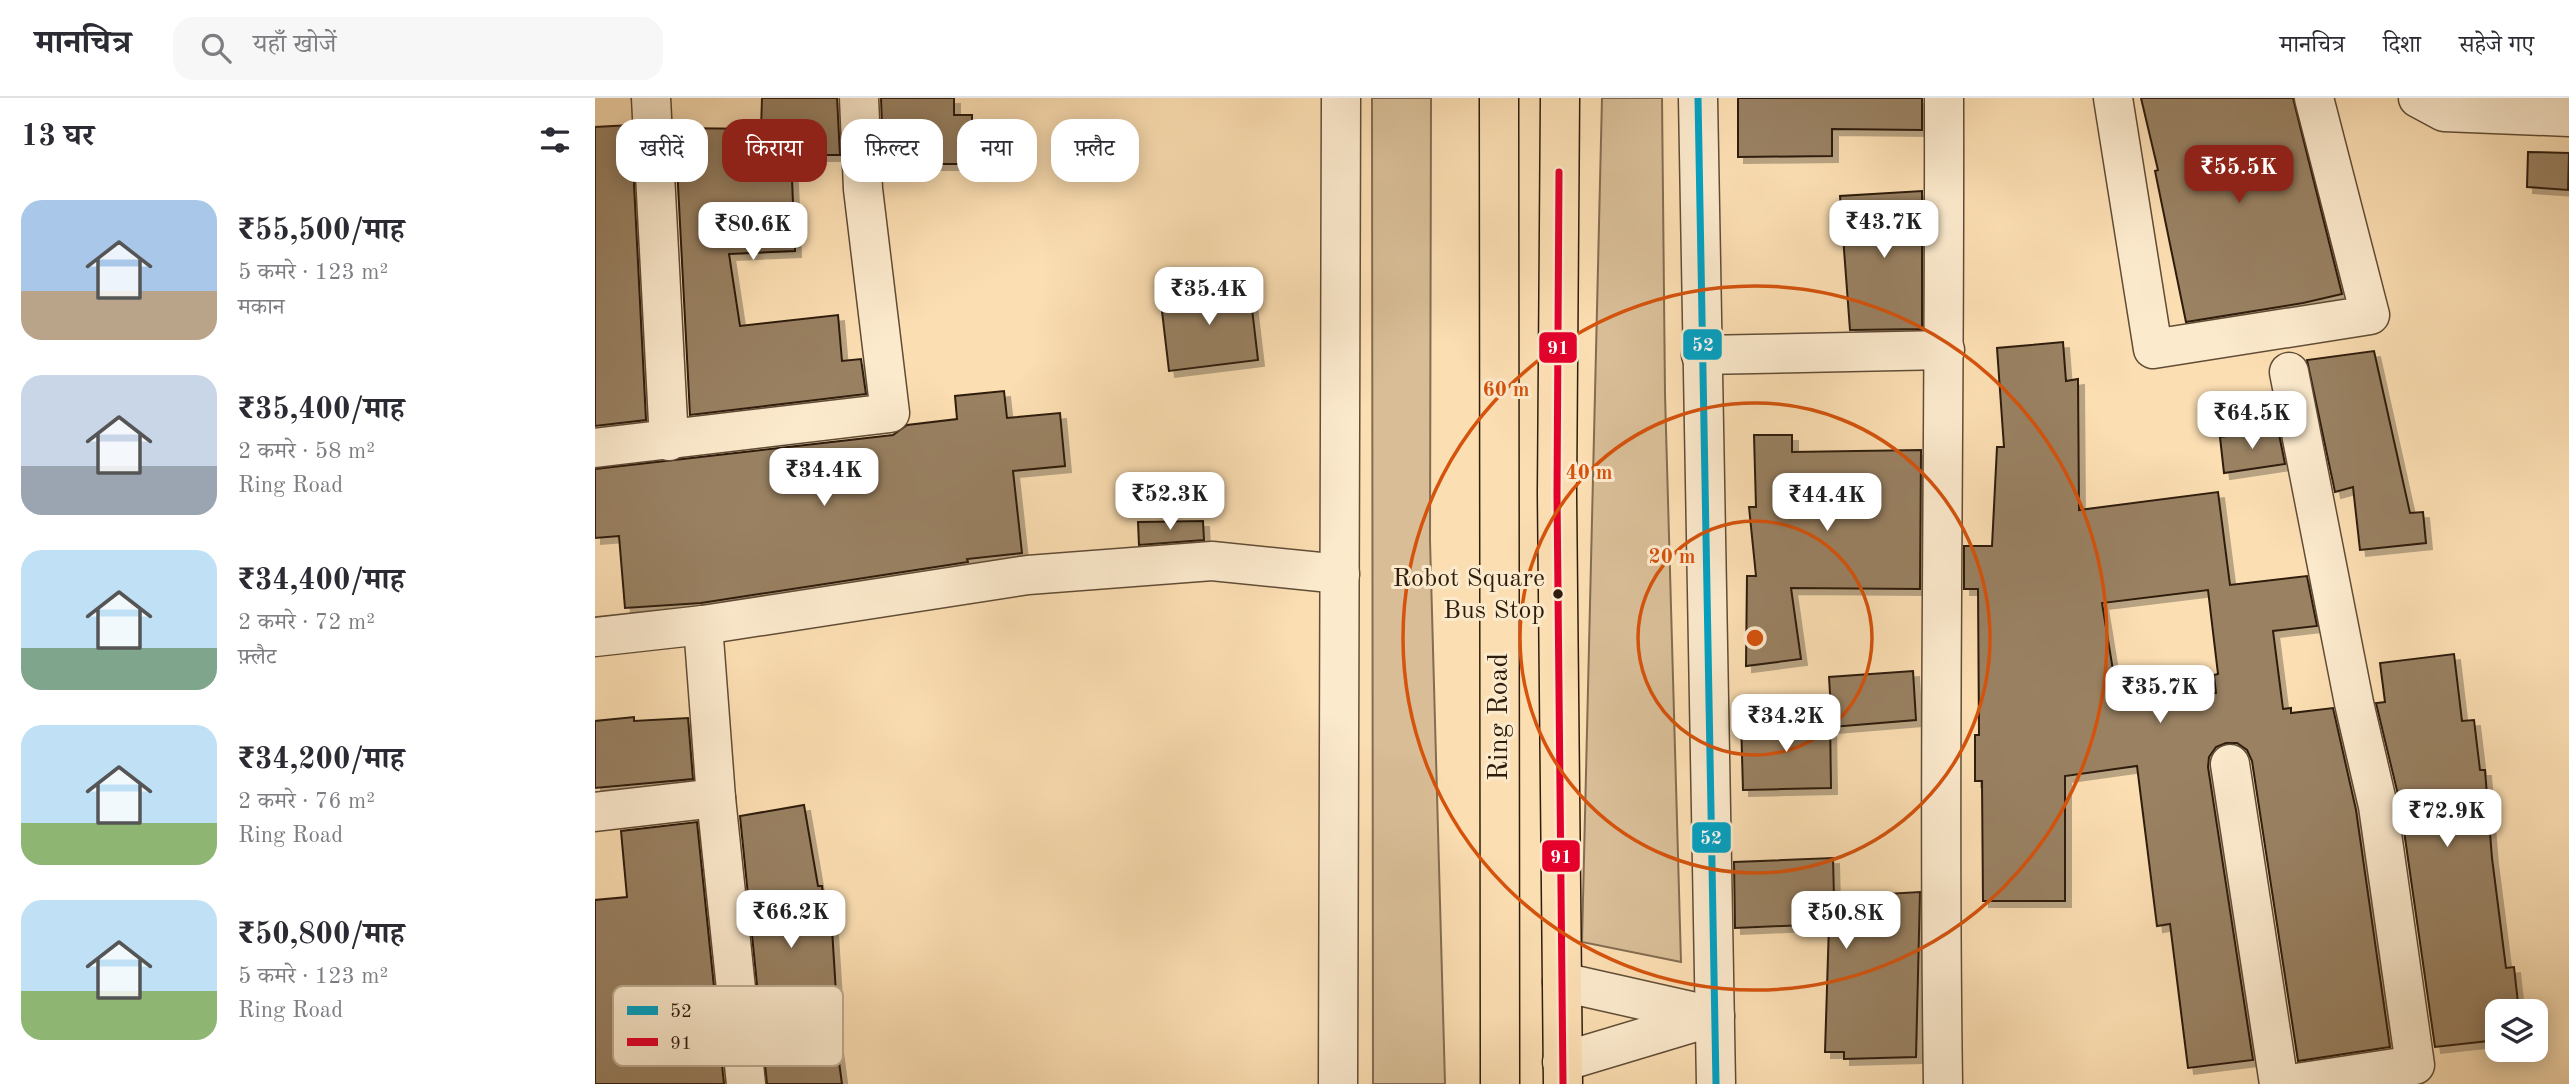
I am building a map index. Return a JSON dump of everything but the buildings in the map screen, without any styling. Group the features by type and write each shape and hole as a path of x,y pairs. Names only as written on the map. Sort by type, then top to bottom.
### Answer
{"main road":[{"name":"Ring Road","path":"1499,98 1500,1084"},
{"name":"Ring Road","path":"1560,98 1556,494 1562,1073"}],"street":[{"path":"650,98 669,442"},
{"path":"595,448 669,442 890,413 863,189 859,98"},
{"path":"1338,1084 1341,98"},
{"path":"1698,98 1716,1084"},
{"path":"1943,1084 1940,832 1945,350 1944,98"},
{"path":"2113,98 2154,349 2370,315 2314,98"},
{"path":"2418,98 2444,112 2569,117"},
{"path":"1701,355 1945,350"},
{"path":"2289,372 2354,703 2378,806 2416,1074 2290,1084"},
{"path":"595,637 703,625 1028,575 1212,561 1340,574"},
{"path":"703,625 716,798 736,986"},
{"path":"2231,764 2279,1084"},
{"path":"595,812 716,798"},
{"path":"1562,982 1715,1016"},
{"path":"1562,1073 1715,1016"},
{"path":"744,1066 746,1084"}],"shaded area":[{"path":"1372,98 1431,98 1430,540 1445,1084 1373,1084"},
{"path":"1602,98 1662,98 1665,394 1681,962 1582,942"}],"transit line":[{"name":"52","path":"1698,98 1716,1084"},
{"name":"91","path":"1559,172 1557,494 1563,1084"}],"place":[{"name":"Robot Square Bus Stop","path":"1558,594"}]}
